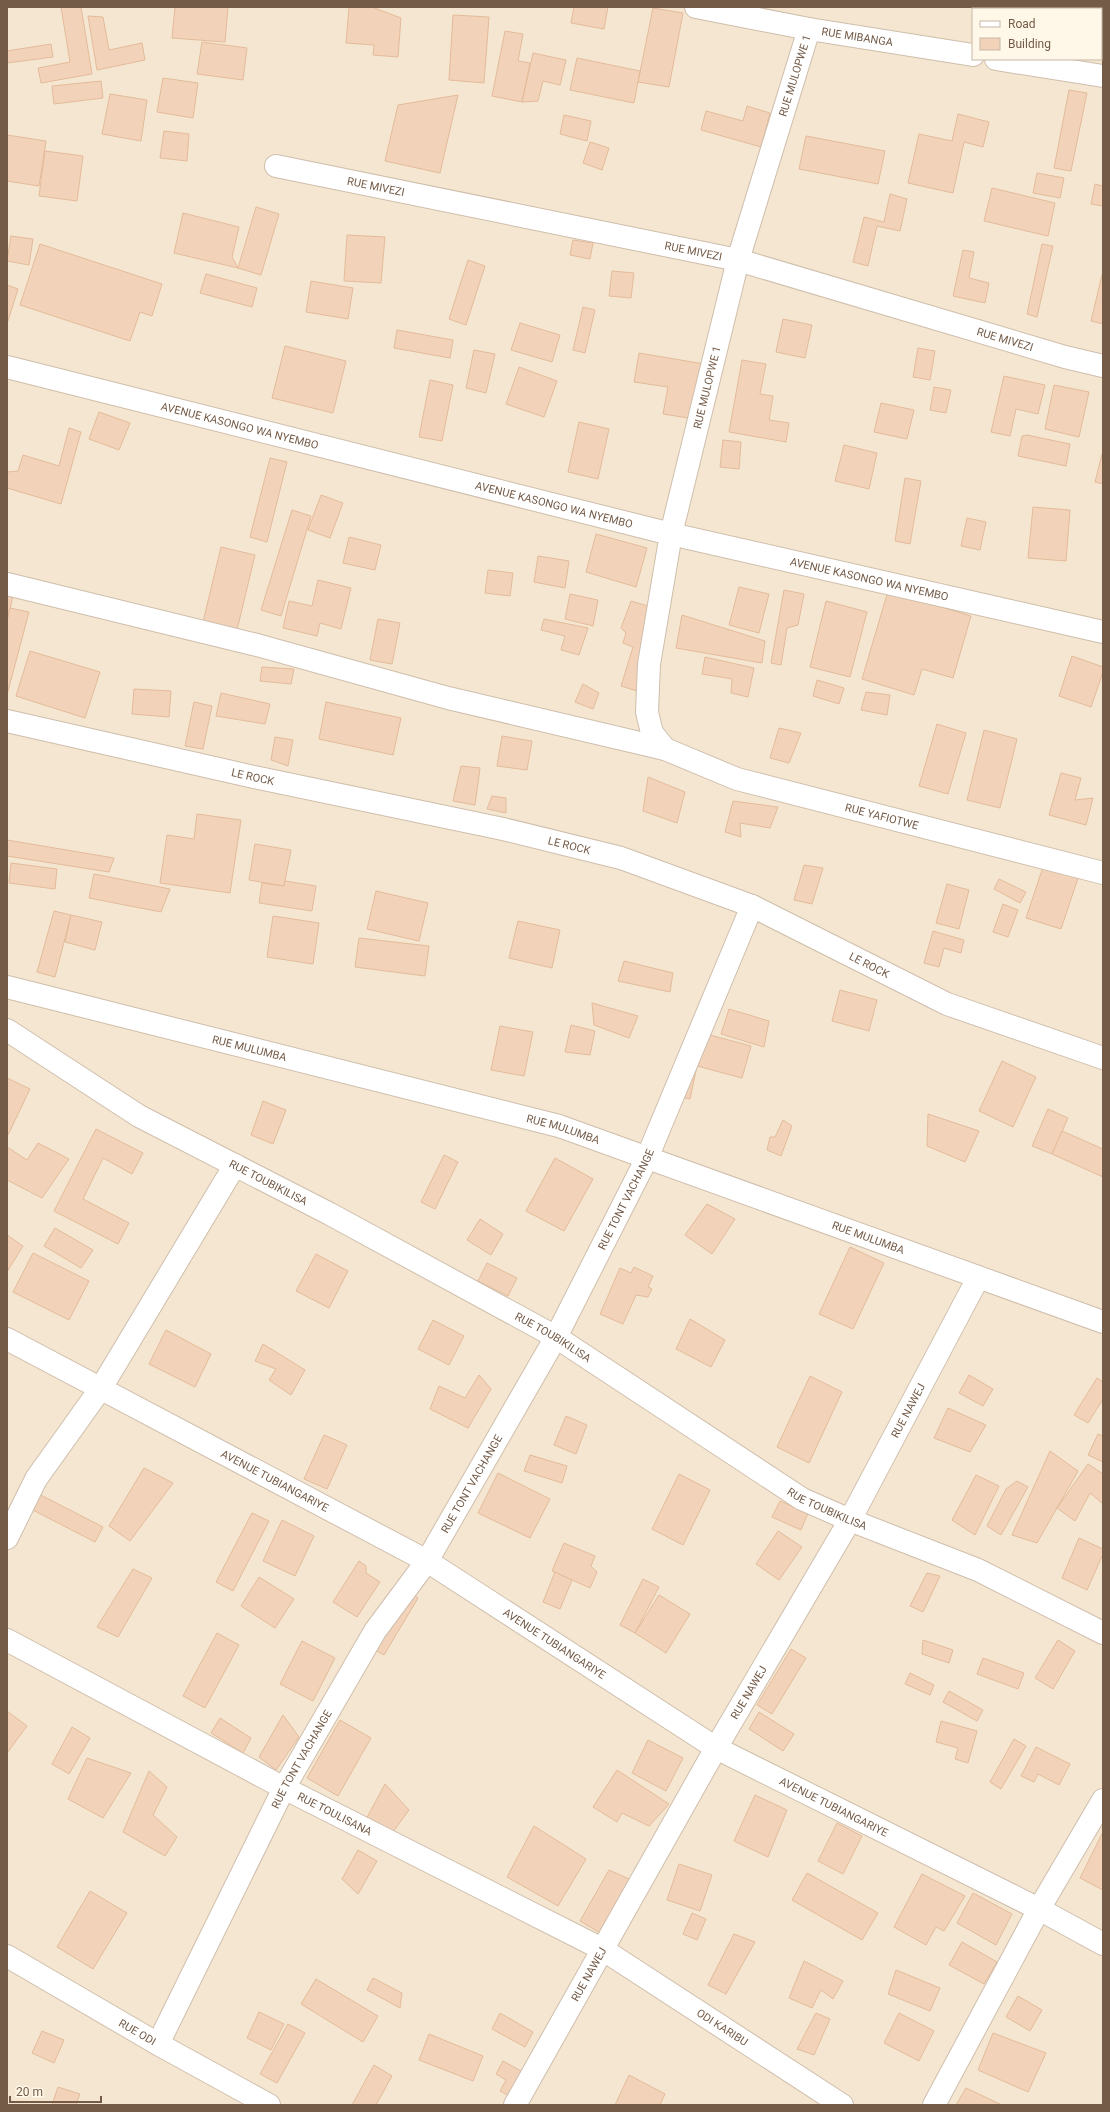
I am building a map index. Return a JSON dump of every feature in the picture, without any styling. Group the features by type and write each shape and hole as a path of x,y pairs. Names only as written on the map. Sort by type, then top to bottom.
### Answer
{"street":[{"name":"RUE MIBANGA","path":"696,7 809,29 972,55"},
{"name":"RUE MULOPWE 1","path":"665,749 652,733 647,712 649,664 671,534 738,260 809,29"},
{"path":"1005,60 1095,70"},
{"name":"RUE MIVEZI","path":"276,166 738,260 1065,357 1103,366"},
{"name":"AVENUE KASONGO WA NYEMBO","path":"7,367 671,534 1103,632"},
{"name":"RUE YAFIOTWE","path":"7,584 250,643 448,698 665,749 737,779 1103,872"},
{"name":"LE ROCK","path":"7,721 254,777 503,829 621,858 752,906 947,1004 1103,1058"},
{"name":"RUE TONT VACHANGE","path":"158,2044 284,1788 375,1631 427,1561 556,1337 647,1158 752,906"},
{"name":"RUE MULUMBA","path":"7,988 559,1126 1103,1322"},
{"name":"RUE TOUBIKILISA","path":"7,1030 139,1116 330,1214 556,1337 802,1499 850,1520 978,1570 1103,1633"},
{"path":"7,1538 36,1479 100,1388 235,1165"},
{"name":"RUE NAWEJ","path":"515,2105 716,1748 850,1520 978,1278"},
{"name":"AVENUE TUBIANGARIYE","path":"7,1339 427,1561 716,1748 1039,1909 1103,1944"},
{"name":"RUE TOULISANA","path":"7,1640 284,1788 602,1949"},
{"path":"934,2105 1039,1909 1103,1800"},
{"name":"ODI KARIBU","path":"602,1949 842,2105"},
{"name":"RUE ODI","path":"7,1956 158,2044 269,2105"}],"shaded area":[{"path":"7,7 1103,7 1103,2105 7,2105"}],"building":[{"path":"61,7 81,7 92,74 41,83 38,68 70,62"},
{"path":"175,7 228,7 225,42 172,38"},
{"path":"349,7 372,7 401,18 398,57 373,55 374,45 346,43"},
{"path":"574,7 608,7 604,29 571,23"},
{"path":"653,8 683,13 669,87 638,82"},
{"path":"453,15 489,17 484,83 449,80"},
{"path":"88,16 103,17 109,50 142,43 145,60 97,70"},
{"path":"505,31 523,34 518,61 530,63 522,102 492,96"},
{"path":"202,42 247,48 243,80 197,74"},
{"path":"51,44 53,57 7,63 7,51"},
{"path":"533,53 566,60 560,85 543,81 538,101 522,102"},
{"path":"577,58 640,71 634,103 570,90"},
{"path":"163,78 198,83 193,118 157,112"},
{"path":"101,81 103,98 54,104 52,86"},
{"path":"1069,90 1087,93 1071,171 1054,168"},
{"path":"110,94 147,100 141,141 102,134"},
{"path":"458,95 440,173 385,161 398,105"},
{"path":"747,106 770,113 761,147 701,130 706,111 743,121"},
{"path":"958,114 989,122 983,147 964,142 953,193 908,183 919,134 952,141"},
{"path":"564,115 591,121 587,141 560,134"},
{"path":"164,131 189,134 187,161 160,158"},
{"path":"7,135 46,141 39,186 7,181"},
{"path":"806,136 885,151 878,184 799,169"},
{"path":"590,142 609,148 602,170 583,163"},
{"path":"45,151 83,156 77,201 39,196"},
{"path":"1037,173 1064,178 1060,198 1033,193"},
{"path":"1095,184 1103,186 1103,206 1091,204"},
{"path":"992,188 1055,203 1048,236 984,221"},
{"path":"890,194 907,199 900,231 877,226 868,266 853,262 864,217 884,222"},
{"path":"256,207 279,214 261,275 238,268"},
{"path":"183,213 239,227 232,257 238,268 174,253"},
{"path":"347,235 385,237 381,283 344,281"},
{"path":"11,236 33,239 29,265 7,261"},
{"path":"573,240 593,243 590,259 570,255"},
{"path":"40,244 162,284 152,316 140,312 130,341 20,305"},
{"path":"1042,244 1053,246 1037,317 1027,314"},
{"path":"963,250 974,252 969,278 989,283 985,303 953,296"},
{"path":"468,260 485,266 466,325 449,319"},
{"path":"612,271 634,273 631,298 609,296"},
{"path":"1103,271 1103,324 1091,321"},
{"path":"206,274 257,288 252,307 200,293"},
{"path":"311,281 353,288 348,319 306,312"},
{"path":"7,285 18,289 7,324"},
{"path":"583,307 595,310 585,353 573,350"},
{"path":"783,319 812,325 805,358 776,352"},
{"path":"520,323 560,335 552,362 511,350"},
{"path":"397,330 453,340 450,358 394,348"},
{"path":"285,346 346,361 333,413 272,398"},
{"path":"918,348 935,351 930,380 913,377"},
{"path":"474,350 495,354 486,393 466,388"},
{"path":"639,353 704,364 695,419 663,414 668,387 634,382"},
{"path":"742,360 766,364 760,394 773,396 769,420 789,423 786,442 729,432"},
{"path":"519,367 557,381 544,417 506,404"},
{"path":"1004,376 1045,385 1038,414 1016,409 1010,436 991,432"},
{"path":"430,380 453,385 442,441 419,437"},
{"path":"1054,385 1089,392 1079,437 1045,429"},
{"path":"934,387 951,390 946,413 930,410"},
{"path":"881,403 914,410 907,439 874,432"},
{"path":"99,412 130,423 119,450 89,439"},
{"path":"579,422 609,429 598,479 568,472"},
{"path":"69,428 81,432 61,504 7,488 7,472 18,471 23,455 59,466"},
{"path":"1027,435 1070,444 1066,466 1018,456 1022,436"},
{"path":"723,440 741,442 739,469 720,467"},
{"path":"844,445 877,453 869,489 835,481"},
{"path":"1103,454 1103,484 1095,482"},
{"path":"270,458 287,462 267,542 250,537"},
{"path":"905,478 921,481 910,544 895,541"},
{"path":"321,495 343,503 330,538 308,530"},
{"path":"1033,507 1070,510 1066,561 1028,558"},
{"path":"292,510 311,516 281,616 261,610"},
{"path":"967,518 986,522 980,550 961,546"},
{"path":"596,534 647,548 636,587 586,572"},
{"path":"349,537 381,545 375,570 343,563"},
{"path":"221,547 255,555 237,630 203,622"},
{"path":"538,556 569,561 565,588 534,582"},
{"path":"488,570 513,573 510,596 485,593"},
{"path":"318,580 351,588 341,629 320,623 317,636 283,628 289,601 312,606"},
{"path":"739,587 769,594 759,633 729,625"},
{"path":"784,590 804,594 798,625 787,628 781,665 771,663"},
{"path":"888,591 971,616 953,678 922,669 914,695 862,679"},
{"path":"570,594 598,600 593,626 565,619"},
{"path":"7,595 13,596 7,621"},
{"path":"631,601 658,609 637,691 621,686 633,647 623,643 626,633 621,628"},
{"path":"826,601 867,612 850,677 810,667"},
{"path":"10,608 29,612 7,695 7,621"},
{"path":"682,615 765,641 762,663 676,648"},
{"path":"378,619 400,623 392,664 370,660"},
{"path":"544,619 588,628 579,655 561,650 565,636 541,630"},
{"path":"30,651 100,672 85,718 16,696"},
{"path":"1072,656 1103,667 1103,672 1091,707 1059,696"},
{"path":"705,657 754,668 748,697 731,693 732,679 702,674"},
{"path":"262,667 294,669 291,684 260,681"},
{"path":"817,680 844,688 839,704 813,696"},
{"path":"583,684 599,693 593,709 575,702"},
{"path":"134,689 171,691 169,717 132,714"},
{"path":"866,692 890,695 887,715 861,710"},
{"path":"221,693 270,704 265,724 216,716"},
{"path":"194,702 212,706 203,749 185,746"},
{"path":"326,702 401,718 393,755 319,739"},
{"path":"937,724 966,733 948,794 919,786"},
{"path":"779,728 801,733 789,763 770,758"},
{"path":"984,730 1017,739 1000,808 967,800"},
{"path":"502,736 532,741 527,770 497,766"},
{"path":"275,737 293,740 288,766 271,760"},
{"path":"461,766 480,768 475,805 453,801"},
{"path":"1061,773 1081,778 1075,800 1093,798 1086,825 1049,815"},
{"path":"648,777 685,792 677,823 643,811"},
{"path":"492,796 506,798 506,813 487,809"},
{"path":"733,801 778,807 770,828 740,823 741,837 725,832"},
{"path":"197,814 241,820 230,893 160,883 167,835 194,839"},
{"path":"7,840 114,858 109,872 7,856"},
{"path":"255,844 291,850 284,886 249,880"},
{"path":"11,863 57,869 55,889 9,883"},
{"path":"804,865 823,868 812,904 794,900"},
{"path":"1043,867 1078,878 1061,929 1026,918"},
{"path":"94,874 170,889 161,912 89,898"},
{"path":"999,879 1026,892 1020,903 994,889"},
{"path":"285,881 316,886 312,911 259,903 262,883 284,886"},
{"path":"947,884 969,890 959,929 936,923"},
{"path":"376,891 428,903 419,941 367,929"},
{"path":"1003,904 1018,910 1008,937 993,932"},
{"path":"54,911 71,915 55,977 37,972"},
{"path":"71,915 102,922 95,950 65,942"},
{"path":"273,916 319,923 313,964 267,957"},
{"path":"518,921 560,930 552,968 509,958"},
{"path":"933,931 964,940 961,953 944,948 939,967 924,963"},
{"path":"359,938 429,946 425,976 355,967"},
{"path":"624,961 673,973 670,992 618,981"},
{"path":"840,990 877,1000 869,1031 832,1021"},
{"path":"592,1003 638,1016 629,1038 594,1025"},
{"path":"729,1009 769,1021 764,1047 721,1034"},
{"path":"571,1025 595,1031 590,1055 565,1052"},
{"path":"500,1026 533,1032 524,1076 491,1070"},
{"path":"706,1034 751,1046 742,1078 697,1066"},
{"path":"1002,1061 1036,1077 1013,1127 979,1111"},
{"path":"697,1066 690,1099 680,1097 687,1070"},
{"path":"7,1078 30,1089 8,1135 7,1134"},
{"path":"263,1101 286,1110 273,1144 251,1135"},
{"path":"1048,1109 1068,1118 1052,1154 1032,1146"},
{"path":"928,1114 979,1131 965,1162 927,1146"},
{"path":"783,1120 792,1126 781,1156 767,1150 770,1137 775,1137"},
{"path":"96,1129 143,1153 132,1174 103,1158 83,1199 129,1223 118,1244 54,1211"},
{"path":"1062,1131 1103,1149 1103,1177 1052,1154"},
{"path":"38,1143 69,1159 42,1198 7,1180 7,1147 27,1160"},
{"path":"444,1155 458,1162 435,1209 421,1202"},
{"path":"555,1158 593,1179 564,1231 526,1211"},
{"path":"707,1204 735,1219 712,1254 685,1235"},
{"path":"480,1219 503,1234 491,1255 467,1240"},
{"path":"55,1228 93,1250 81,1268 44,1246"},
{"path":"7,1235 23,1246 7,1272"},
{"path":"850,1247 884,1263 853,1329 819,1314"},
{"path":"33,1253 89,1281 69,1320 13,1292"},
{"path":"316,1254 348,1271 329,1308 296,1291"},
{"path":"487,1263 517,1278 508,1296 478,1281"},
{"path":"634,1267 653,1276 648,1287 652,1289 648,1297 636,1295 623,1324 600,1314 620,1268 631,1273"},
{"path":"690,1319 725,1340 711,1367 676,1349"},
{"path":"433,1320 464,1336 449,1365 418,1349"},
{"path":"166,1330 211,1354 195,1387 149,1364"},
{"path":"263,1344 305,1370 291,1395 269,1380 276,1369 255,1361"},
{"path":"479,1375 491,1389 468,1428 430,1409 439,1386 465,1398"},
{"path":"969,1375 993,1389 983,1406 959,1393"},
{"path":"810,1376 842,1392 809,1463 777,1447"},
{"path":"1097,1378 1103,1382 1103,1399 1088,1423 1074,1415"},
{"path":"948,1408 986,1425 970,1452 934,1438"},
{"path":"566,1416 587,1425 576,1454 554,1445"},
{"path":"1098,1434 1103,1436 1103,1462 1088,1455"},
{"path":"324,1435 347,1445 327,1489 304,1479"},
{"path":"1050,1451 1078,1471 1037,1543 1012,1535"},
{"path":"530,1455 567,1466 562,1483 524,1471"},
{"path":"1088,1464 1103,1474 1103,1504 1090,1493 1075,1521 1057,1508"},
{"path":"144,1468 173,1483 130,1541 109,1526"},
{"path":"498,1473 550,1499 530,1538 478,1513"},
{"path":"679,1474 710,1490 683,1545 652,1529"},
{"path":"976,1475 999,1486 975,1535 952,1520"},
{"path":"1017,1481 1028,1487 1001,1535 987,1526 1006,1489"},
{"path":"31,1490 103,1527 95,1542 27,1507"},
{"path":"780,1501 808,1513 801,1530 772,1517"},
{"path":"252,1513 269,1521 233,1591 216,1582"},
{"path":"282,1520 314,1536 295,1576 263,1561"},
{"path":"778,1531 802,1547 779,1580 756,1564"},
{"path":"1079,1538 1103,1549 1103,1554 1087,1590 1062,1578"},
{"path":"564,1543 595,1556 591,1566 597,1572 590,1588 552,1571"},
{"path":"359,1561 366,1566 366,1573 380,1582 357,1617 333,1602"},
{"path":"133,1569 152,1578 118,1637 97,1627"},
{"path":"555,1572 572,1580 560,1609 543,1602"},
{"path":"927,1573 940,1576 923,1612 910,1606"},
{"path":"259,1577 294,1599 275,1628 241,1606"},
{"path":"643,1579 659,1587 635,1633 620,1625"},
{"path":"407,1590 418,1598 384,1655 368,1646"},
{"path":"659,1595 690,1614 666,1653 635,1633"},
{"path":"217,1633 239,1645 205,1708 183,1696"},
{"path":"923,1640 953,1650 949,1663 922,1654"},
{"path":"1058,1640 1075,1651 1053,1689 1035,1678"},
{"path":"302,1641 335,1658 313,1701 280,1684"},
{"path":"791,1649 806,1658 772,1714 757,1705"},
{"path":"983,1658 1024,1673 1018,1689 977,1674"},
{"path":"910,1673 934,1685 930,1695 905,1684"},
{"path":"949,1691 983,1710 977,1721 943,1702"},
{"path":"7,1711 27,1726 7,1753"},
{"path":"759,1712 794,1734 783,1751 749,1729"},
{"path":"283,1715 299,1737 276,1770 259,1757"},
{"path":"220,1718 251,1738 243,1753 211,1733"},
{"path":"340,1720 371,1738 338,1796 307,1778"},
{"path":"941,1721 977,1731 968,1763 955,1759 958,1748 936,1742"},
{"path":"72,1727 90,1738 69,1774 52,1764"},
{"path":"1014,1739 1026,1746 1001,1789 990,1782"},
{"path":"648,1740 683,1758 666,1791 632,1773"},
{"path":"1036,1747 1070,1764 1059,1785 1038,1774 1034,1782 1021,1776"},
{"path":"87,1758 131,1773 103,1818 68,1799"},
{"path":"617,1770 669,1804 649,1826 622,1813 617,1822 593,1807"},
{"path":"149,1771 167,1787 153,1815 177,1837 165,1856 123,1832"},
{"path":"385,1784 409,1810 390,1836 364,1823"},
{"path":"755,1795 787,1810 768,1857 734,1841"},
{"path":"837,1823 862,1836 843,1874 818,1861"},
{"path":"534,1826 586,1859 558,1906 507,1877"},
{"path":"1103,1832 1103,1890 1080,1878"},
{"path":"358,1850 377,1861 358,1894 342,1879"},
{"path":"679,1864 712,1875 700,1911 667,1900"},
{"path":"609,1870 638,1883 607,1937 580,1921"},
{"path":"807,1873 878,1913 862,1940 792,1900"},
{"path":"922,1874 965,1896 944,1931 936,1927 926,1945 894,1927"},
{"path":"90,1891 127,1913 93,1969 57,1947"},
{"path":"973,1893 1012,1914 996,1945 957,1923"},
{"path":"692,1913 706,1919 697,1940 683,1934"},
{"path":"734,1934 755,1942 726,1994 708,1985"},
{"path":"962,1942 997,1962 984,1984 949,1965"},
{"path":"804,1961 843,1981 833,1999 821,1990 812,2008 789,1998"},
{"path":"896,1970 940,1988 930,2011 888,1994"},
{"path":"373,1978 402,1993 400,2008 367,1990"},
{"path":"316,1979 378,2016 363,2042 301,2004"},
{"path":"1018,1996 1042,2010 1030,2031 1006,2017"},
{"path":"259,2012 284,2024 271,2050 247,2038"},
{"path":"500,2013 533,2032 525,2047 492,2029"},
{"path":"816,2013 830,2019 814,2055 797,2049"},
{"path":"899,2013 934,2031 919,2061 884,2043"},
{"path":"288,2024 305,2033 277,2083 260,2074"},
{"path":"42,2031 64,2040 54,2063 32,2053"},
{"path":"993,2033 1046,2053 1028,2092 978,2070"},
{"path":"429,2034 483,2056 473,2081 419,2060"},
{"path":"503,2061 530,2076 517,2100 500,2091 506,2080 496,2074"},
{"path":"374,2065 392,2076 376,2105 352,2105"},
{"path":"629,2075 665,2094 660,2105 615,2105"},
{"path":"58,2087 80,2094 76,2105 52,2105"},
{"path":"966,2088 1002,2105 956,2105"}]}
